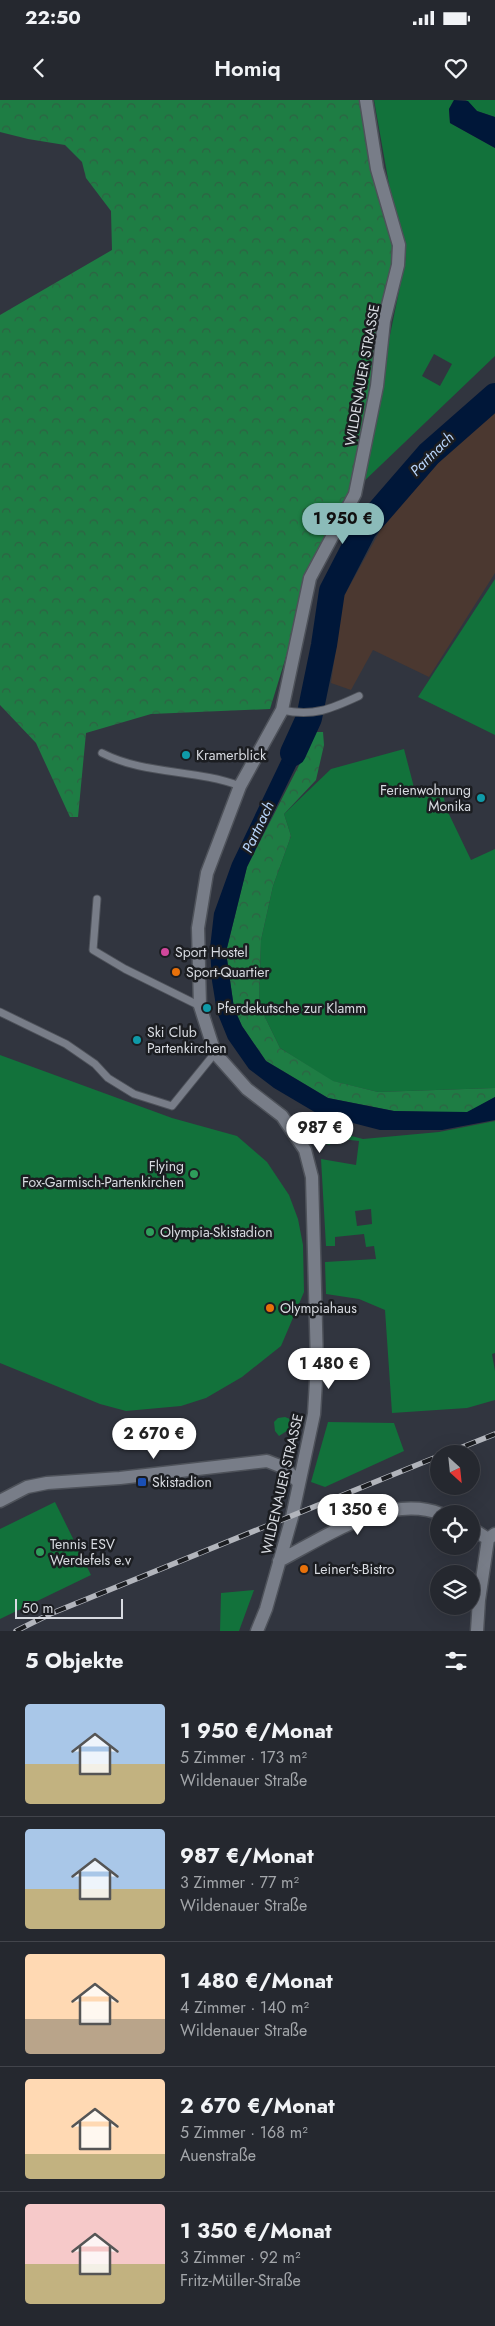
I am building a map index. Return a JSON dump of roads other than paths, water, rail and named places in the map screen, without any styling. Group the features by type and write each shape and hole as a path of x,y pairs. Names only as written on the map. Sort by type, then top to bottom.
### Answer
{"street":[{"name":"WILDENAUER STRASSE","path":"257,1631 266,1609 280,1561 314,1414 317,1364 312,1177 304,1150 282,1116 247,1089 215,1053 200,1006 198,928 207,872 240,786 282,710 310,578 355,494 377,386 384,321 398,265 400,245 377,169 366,100"},
{"path":"0,1501 27,1487 47,1483 173,1475 267,1460 285,1468 299,1483"},
{"path":"280,1561 355,1522 400,1507 430,1510"},
{"path":"477,1631 479,1600 492,1536 480,1531"}],"lane":[{"path":"282,710 299,714 328,710 359,696"},
{"path":"102,753 117,761 218,778 240,786"},
{"path":"97,899 93,950 125,969 200,1006"},
{"path":"0,1012 66,1044 95,1064 108,1078 134,1094 172,1106 215,1053"}],"water":[{"path":"454,100 468,101 477,111 495,117 495,148 450,123 449,109"},
{"path":"319,719 247,867 226,952 234,1008 242,1026 266,1061 328,1098 394,1111 467,1112 495,1097 495,1120 442,1130 380,1130 318,1114 274,1088 249,1069 228,1039 217,1012 212,981 210,948 214,913 232,863 300,721"}],"waterway":[{"name":"Partnach","path":"293,753 309,718 324,645 332,591 364,529 429,454 495,396"}],"railway":[{"path":"468,1445 495,1434"},
{"path":"16,1631 50,1614 430,1460"}],"place":[{"name":"Kramerblick","path":"186,755"},
{"name":"Ferienwohnung Monika","path":"481,798"},
{"name":"Sport Hostel","path":"165,952"},
{"name":"Sport-Quartier","path":"176,972"},
{"name":"Pferdekutsche zur Klamm","path":"207,1008"},
{"name":"Ski Club Partenkirchen","path":"137,1040"},
{"name":"Flying Fox-Garmisch-Partenkirchen","path":"194,1174"},
{"name":"Olympia-Skistadion","path":"150,1232"},
{"name":"Olympiahaus","path":"270,1308"},
{"name":"Skistadion","path":"142,1482"},
{"name":"Tennis ESV Werdefels e.v","path":"40,1552"},
{"name":"Leiner's-Bistro","path":"304,1569"}]}
